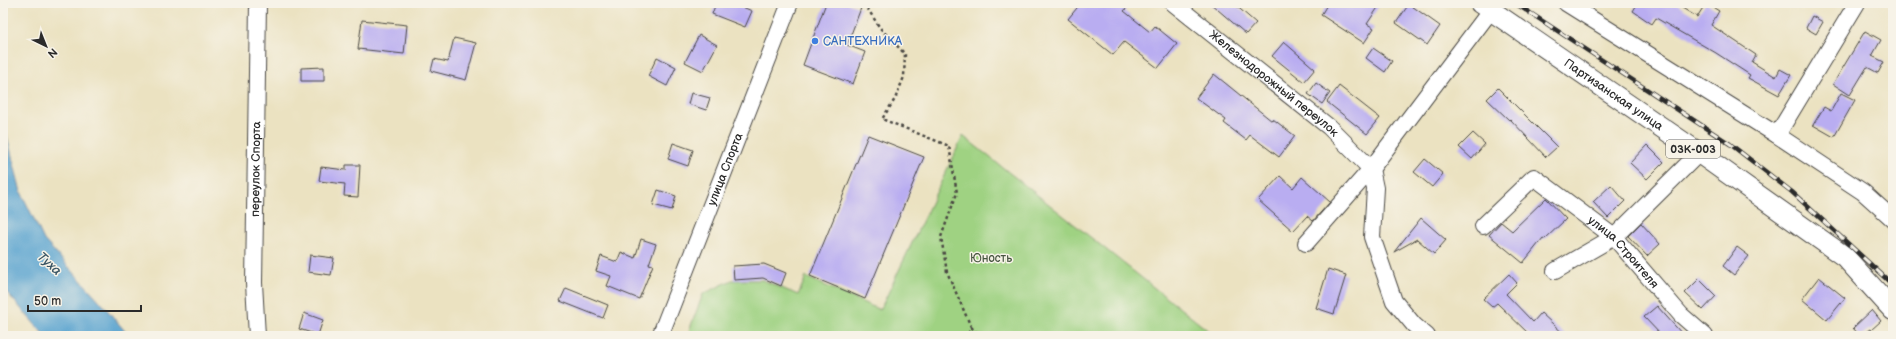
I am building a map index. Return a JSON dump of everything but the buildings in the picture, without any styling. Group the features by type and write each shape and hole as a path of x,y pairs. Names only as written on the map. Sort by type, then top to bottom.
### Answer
{"main road":[{"name":"Партизанская улица","path":"1486,7 1699,153 1845,258 1893,310"}],"street":[{"name":"переулок Спорта","path":"257,336 254,283 258,3"},
{"name":"улица Спорта","path":"660,336 790,3"},
{"name":"Железнодорожный переулок","path":"1173,3 1329,127 1371,168"},
{"path":"1566,3 1777,135 1863,192 1893,219"},
{"path":"1777,135 1857,3"},
{"path":"1306,243 1371,168 1486,7"},
{"path":"1555,271 1614,237 1699,153"},
{"path":"1371,168 1375,188 1372,237 1394,301 1414,325 1427,336"},
{"name":"улица Строителя","path":"1483,226 1534,177 1614,237 1681,315 1705,336"}],"path":[{"path":"864,3 880,28 905,54 904,77 895,99 882,119 949,146 957,193 941,237 947,272 971,326 980,336"},
{"path":"968,336 971,326"}],"green space":[{"name":"Юность","path":"963,136 1215,336 687,336 703,294 732,280 763,280 798,295 806,277 880,310"}],"water":[{"path":"3,3 8,3 3,34"},
{"name":"Туха","path":"3,120 21,192 44,240 99,300 129,336 45,336 3,288"}],"railway":[{"path":"1515,3 1730,144 1792,192 1893,285"}],"place":[{"name":"САНТЕХНИКА","path":"815,41"}]}
